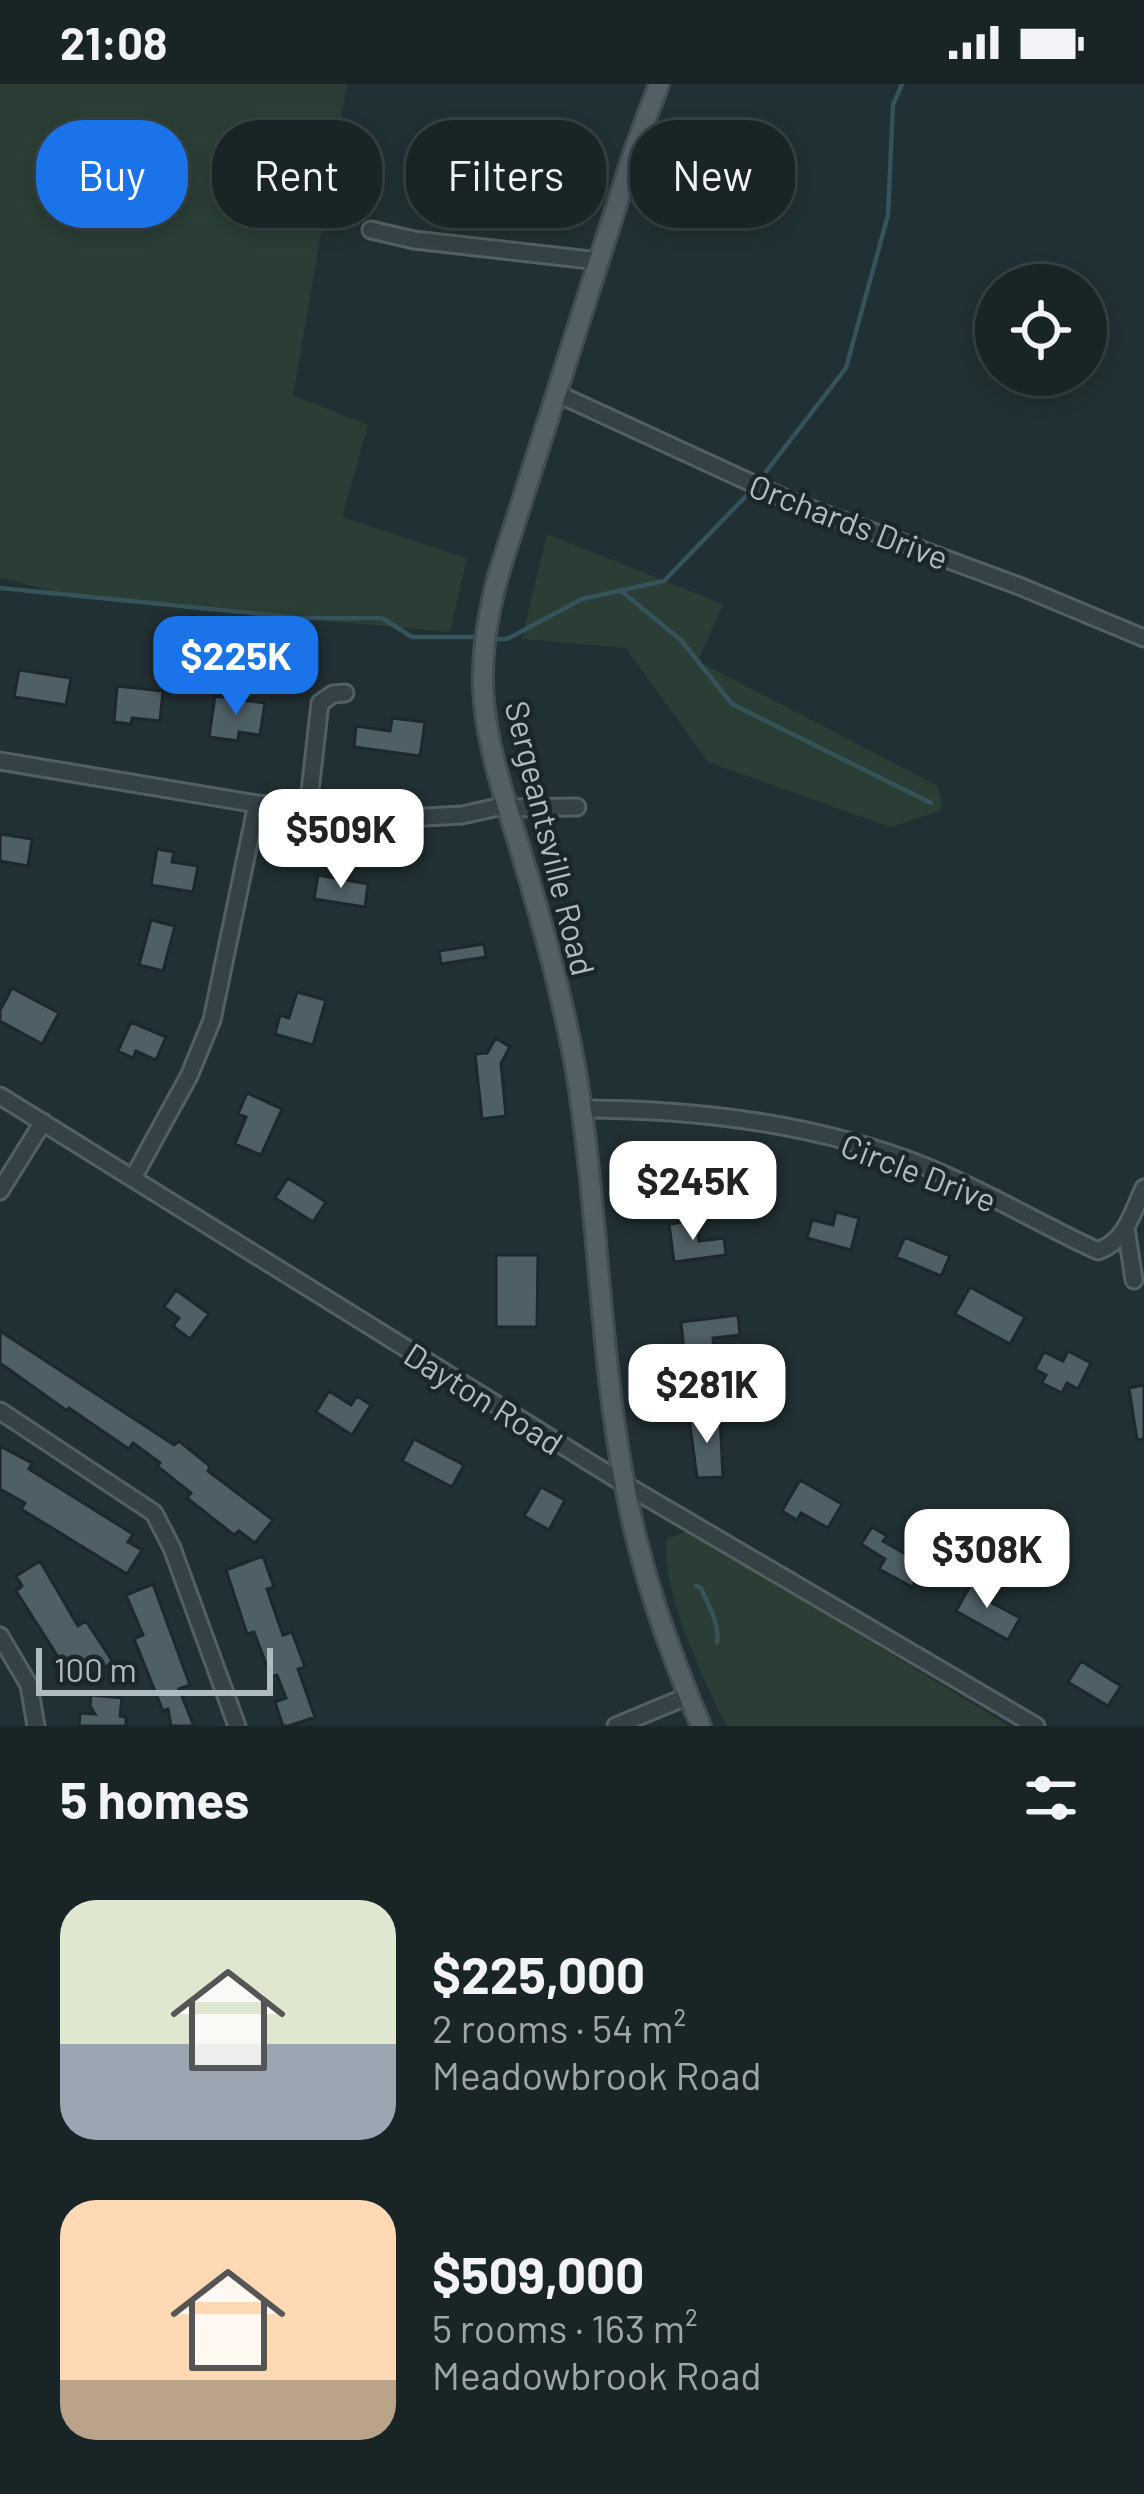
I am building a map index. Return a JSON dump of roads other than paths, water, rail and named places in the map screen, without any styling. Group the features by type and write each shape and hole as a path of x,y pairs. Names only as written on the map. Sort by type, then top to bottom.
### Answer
{"main road":[{"name":"Sergeantsville Road","path":"659,84 498,576 484,644 484,704 507,806 549,945 581,1109 613,1400 637,1542 664,1637 701,1726"}],"street":[{"path":"371,230 414,240 599,261"},
{"name":"Orchards Drive","path":"557,394 795,503 1144,638"},
{"path":"308,809 320,703 345,693"},
{"path":"0,761 257,805 437,818 507,806 577,808"},
{"path":"133,1178 189,1076 212,1020 257,805"},
{"name":"Dayton Road","path":"0,1096 626,1485 1036,1726"},
{"name":"Circle Drive","path":"581,1109 674,1112 845,1141 926,1167 1098,1250 1112,1246 1126,1228"},
{"path":"0,1190 43,1122"},
{"path":"1134,1280 1126,1228 1144,1189"},
{"path":"0,1411 154,1513 172,1548 237,1726"},
{"path":"0,1636 29,1685 37,1726"},
{"path":"616,1726 688,1696"}],"waterway":[{"path":"762,477 846,368 888,215 893,105 902,84"},
{"path":"496,639 507,639 582,599 664,581 749,493"},
{"path":"0,588 301,618 382,618 412,637 473,637"},
{"path":"621,591 681,640 732,704 931,803"},
{"path":"696,1586 713,1615 717,1642"}]}
